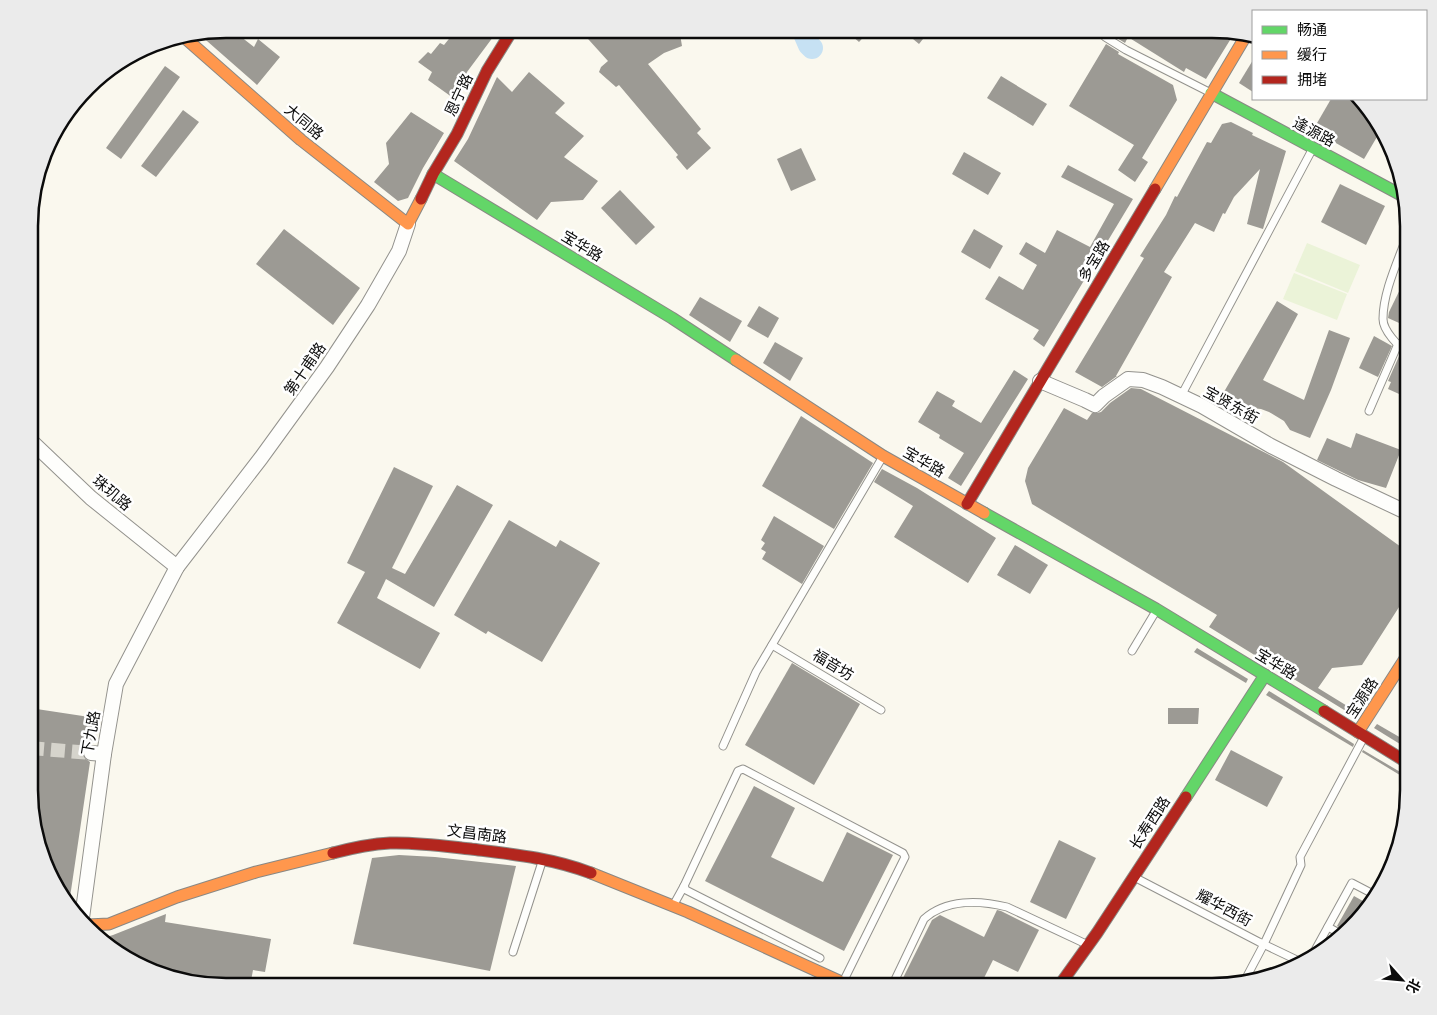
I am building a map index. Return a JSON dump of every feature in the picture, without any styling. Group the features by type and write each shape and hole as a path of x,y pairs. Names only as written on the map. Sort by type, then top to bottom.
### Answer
{"street":[{"name":"恩宁路","path":"433,174 457,134 487,71 507,38"},
{"name":"多宝路","path":"966,504 1243,40"},
{"name":"大同路","path":"189,41 301,140 408,224"},
{"name":"逢源路","path":"1211,93 1397,193"},
{"name":"第十甫路","path":"176,567 261,458 368,305 399,251 408,224 433,174"},
{"name":"宝华路","path":"433,174 672,318 884,456 966,504 1019,531 1156,609 1400,758"},
{"name":"宝贤东街","path":"1040,381 1095,405 1128,379 1143,380 1181,396 1271,446 1400,509"},
{"name":"珠玑路","path":"38,448 91,498 176,567"},
{"name":"下九路","path":"83,911 97,753 116,684 176,567"},
{"name":"宝源路","path":"1361,734 1400,668"},
{"name":"长寿西路","path":"1065,978 1266,675"},
{"name":"文昌南路","path":"96,925 110,924 178,897 256,872 362,846 391,844 436,845 503,852 543,859 588,872 673,906 833,978"}],"lane":[{"path":"1105,38 1211,93"},
{"path":"1181,396 1313,148"},
{"path":"1369,410 1398,344 1390,337 1383,321 1386,295 1400,256"},
{"path":"723,746 756,672 884,456"},
{"path":"1132,651 1156,609"},
{"name":"福音坊","path":"772,645 881,710"},
{"path":"1248,974 1301,865 1300,857 1361,734"},
{"path":"673,906 738,771 743,769 904,853 905,857 849,978"},
{"path":"513,952 543,859"},
{"name":"耀华西街","path":"1133,876 1293,959"},
{"path":"1318,944 1352,882 1369,892"},
{"path":"684,886 686,890 820,958"},
{"path":"896,978 924,919 932,912 948,905 978,902 997,904 1088,945"},
{"path":"1328,927 1335,931"}],"green space":[{"path":"1307,243 1360,265 1348,293 1295,271"},
{"path":"1294,273 1347,294 1337,320 1283,299"}],"building":[{"path":"242,38 254,47 258,39 280,57 257,85 204,39"},
{"path":"450,38 492,38 467,72 456,100 428,80 432,72 418,62 428,52 431,54 440,43 444,45"},
{"path":"587,38 681,38 682,46 664,53 648,64 701,129 697,133 711,148 687,170 676,157 678,155 619,85 616,87 599,72 601,67 608,61"},
{"path":"854,38 863,38 859,42"},
{"path":"912,38 924,38 919,44"},
{"path":"1117,38 1128,38 1125,43"},
{"path":"1130,38 1231,39 1206,79 1186,68 1184,72"},
{"path":"1106,44 1119,52 1118,54 1173,85 1177,100 1142,158 1148,162 1135,182 1118,170 1134,145 1069,106"},
{"path":"1252,62 1252,91 1239,83"},
{"path":"165,66 180,77 121,159 106,148"},
{"path":"529,72 565,103 555,113 584,136 564,157 598,181 583,200 551,202 537,220 454,161 468,139 497,77 512,92"},
{"path":"1001,76 1047,104 1033,126 987,98"},
{"path":"1330,100 1351,100 1361,111 1377,137 1364,159 1313,130"},
{"path":"183,110 199,122 156,177 141,166"},
{"path":"411,112 444,133 408,198 398,201 374,182 389,164 386,143"},
{"path":"1231,122 1253,133 1252,135 1286,151 1263,229 1247,224 1260,169 1234,197 1225,214 1223,213 1214,232 1195,223 1164,272 1172,277 1117,376 1102,387 1075,372 1144,258 1140,256 1166,215 1175,196 1177,197 1207,142 1211,143 1222,124"},
{"path":"801,148 816,180 791,191 777,159"},
{"path":"964,152 1001,173 988,195 952,174"},
{"path":"1068,165 1133,199 1044,347 1033,339 1039,330 985,299 999,276 1023,290 1037,265 1019,254 1026,242 1045,253 1057,230 1090,247 1114,204 1061,177"},
{"path":"1340,184 1385,206 1366,245 1321,222"},
{"path":"620,190 655,227 636,245 601,208"},
{"path":"284,229 360,288 333,325 256,264"},
{"path":"974,229 1003,246 990,269 961,252"},
{"path":"1400,289 1400,323 1388,318"},
{"path":"700,297 742,321 730,342 689,315"},
{"path":"1277,301 1298,314 1263,380 1304,400 1329,330 1350,338 1331,390 1310,438 1290,430 1284,421 1269,412 1252,408 1244,410 1221,397"},
{"path":"759,306 779,318 768,338 747,326"},
{"path":"1374,336 1392,346 1378,377 1359,368"},
{"path":"775,342 803,358 790,381 763,363"},
{"path":"1400,354 1400,394 1388,389 1391,382 1388,381"},
{"path":"1014,370 1028,379 961,486 948,478 964,453 939,438 940,435 918,422 937,391 955,401 952,406 981,423"},
{"path":"1131,388 1141,389 1283,462 1400,546 1400,606 1362,665 1332,668 1318,688 1357,712 1354,716 1209,627 1217,615 1032,504 1025,481 1028,468 1064,408 1087,420 1092,413 1101,412"},
{"path":"801,416 873,463 834,529 762,486"},
{"path":"1356,433 1400,450 1386,488 1358,480 1317,460 1327,438 1351,448"},
{"path":"394,467 433,486 392,568 405,574 457,485 493,505 434,607 386,579 377,598 440,633 420,669 337,623 365,572 347,563"},
{"path":"882,469 917,488 996,538 968,583 894,537 913,506 874,482"},
{"path":"774,516 824,546 802,584 762,559 766,552 761,549 765,543 761,540"},
{"path":"509,520 556,547 560,540 600,563 542,662 488,631 486,634 454,615"},
{"path":"1015,545 1048,565 1030,594 997,575"},
{"path":"1197,648 1248,679 1246,683 1194,652"},
{"path":"792,663 860,704 814,785 745,745"},
{"path":"1269,691 1354,744 1353,747 1266,695"},
{"path":"1168,708 1199,708 1198,724 1168,724"},
{"path":"38,709 96,718 92,744 87,745 82,752 83,757 90,762 70,896 47,850 41,826 38,802"},
{"path":"1377,724 1400,737 1400,744 1374,728"},
{"path":"1231,750 1283,777 1267,807 1215,780"},
{"path":"1363,750 1400,772 1400,775 1362,752"},
{"path":"754,786 795,808 771,857 823,882 847,832 893,855 844,951 705,881"},
{"path":"1059,840 1096,858 1066,919 1030,902"},
{"path":"399,855 516,866 490,971 353,944 372,858"},
{"path":"1354,896 1363,901 1339,927 1337,926"},
{"path":"997,910 1039,930 1018,972 993,960 984,978 903,978 932,920 940,915 984,937"},
{"path":"166,914 165,922 271,939 265,972 253,970 252,978 226,978 201,976 165,968 131,952 108,936"}],"waterway":[{"path":"806,38 812,48"}],"tunnel":[{"path":"38,749 91,753"}],"traffic: fast":[{"path":"1211,93 1397,193"},
{"path":"433,174 672,318 736,360"},
{"path":"984,513 1156,609 1324,711"},
{"path":"1186,797 1265,675"}],"traffic: slow":[{"path":"1155,189 1243,40"},
{"path":"189,41 301,140 408,224 421,199"},
{"path":"736,360 883,456 984,513"},
{"path":"1358,732 1400,666"},
{"path":"96,925 109,924 177,897 256,872 333,853"},
{"path":"591,873 688,912 832,978"}],"traffic: jam":[{"path":"421,199 433,174 457,134 487,71 507,38"},
{"path":"967,504 1155,189"},
{"path":"1324,711 1400,758"},
{"path":"1065,978 1097,933 1186,797"},
{"path":"333,853 375,844 420,844 531,857 591,873"}]}
